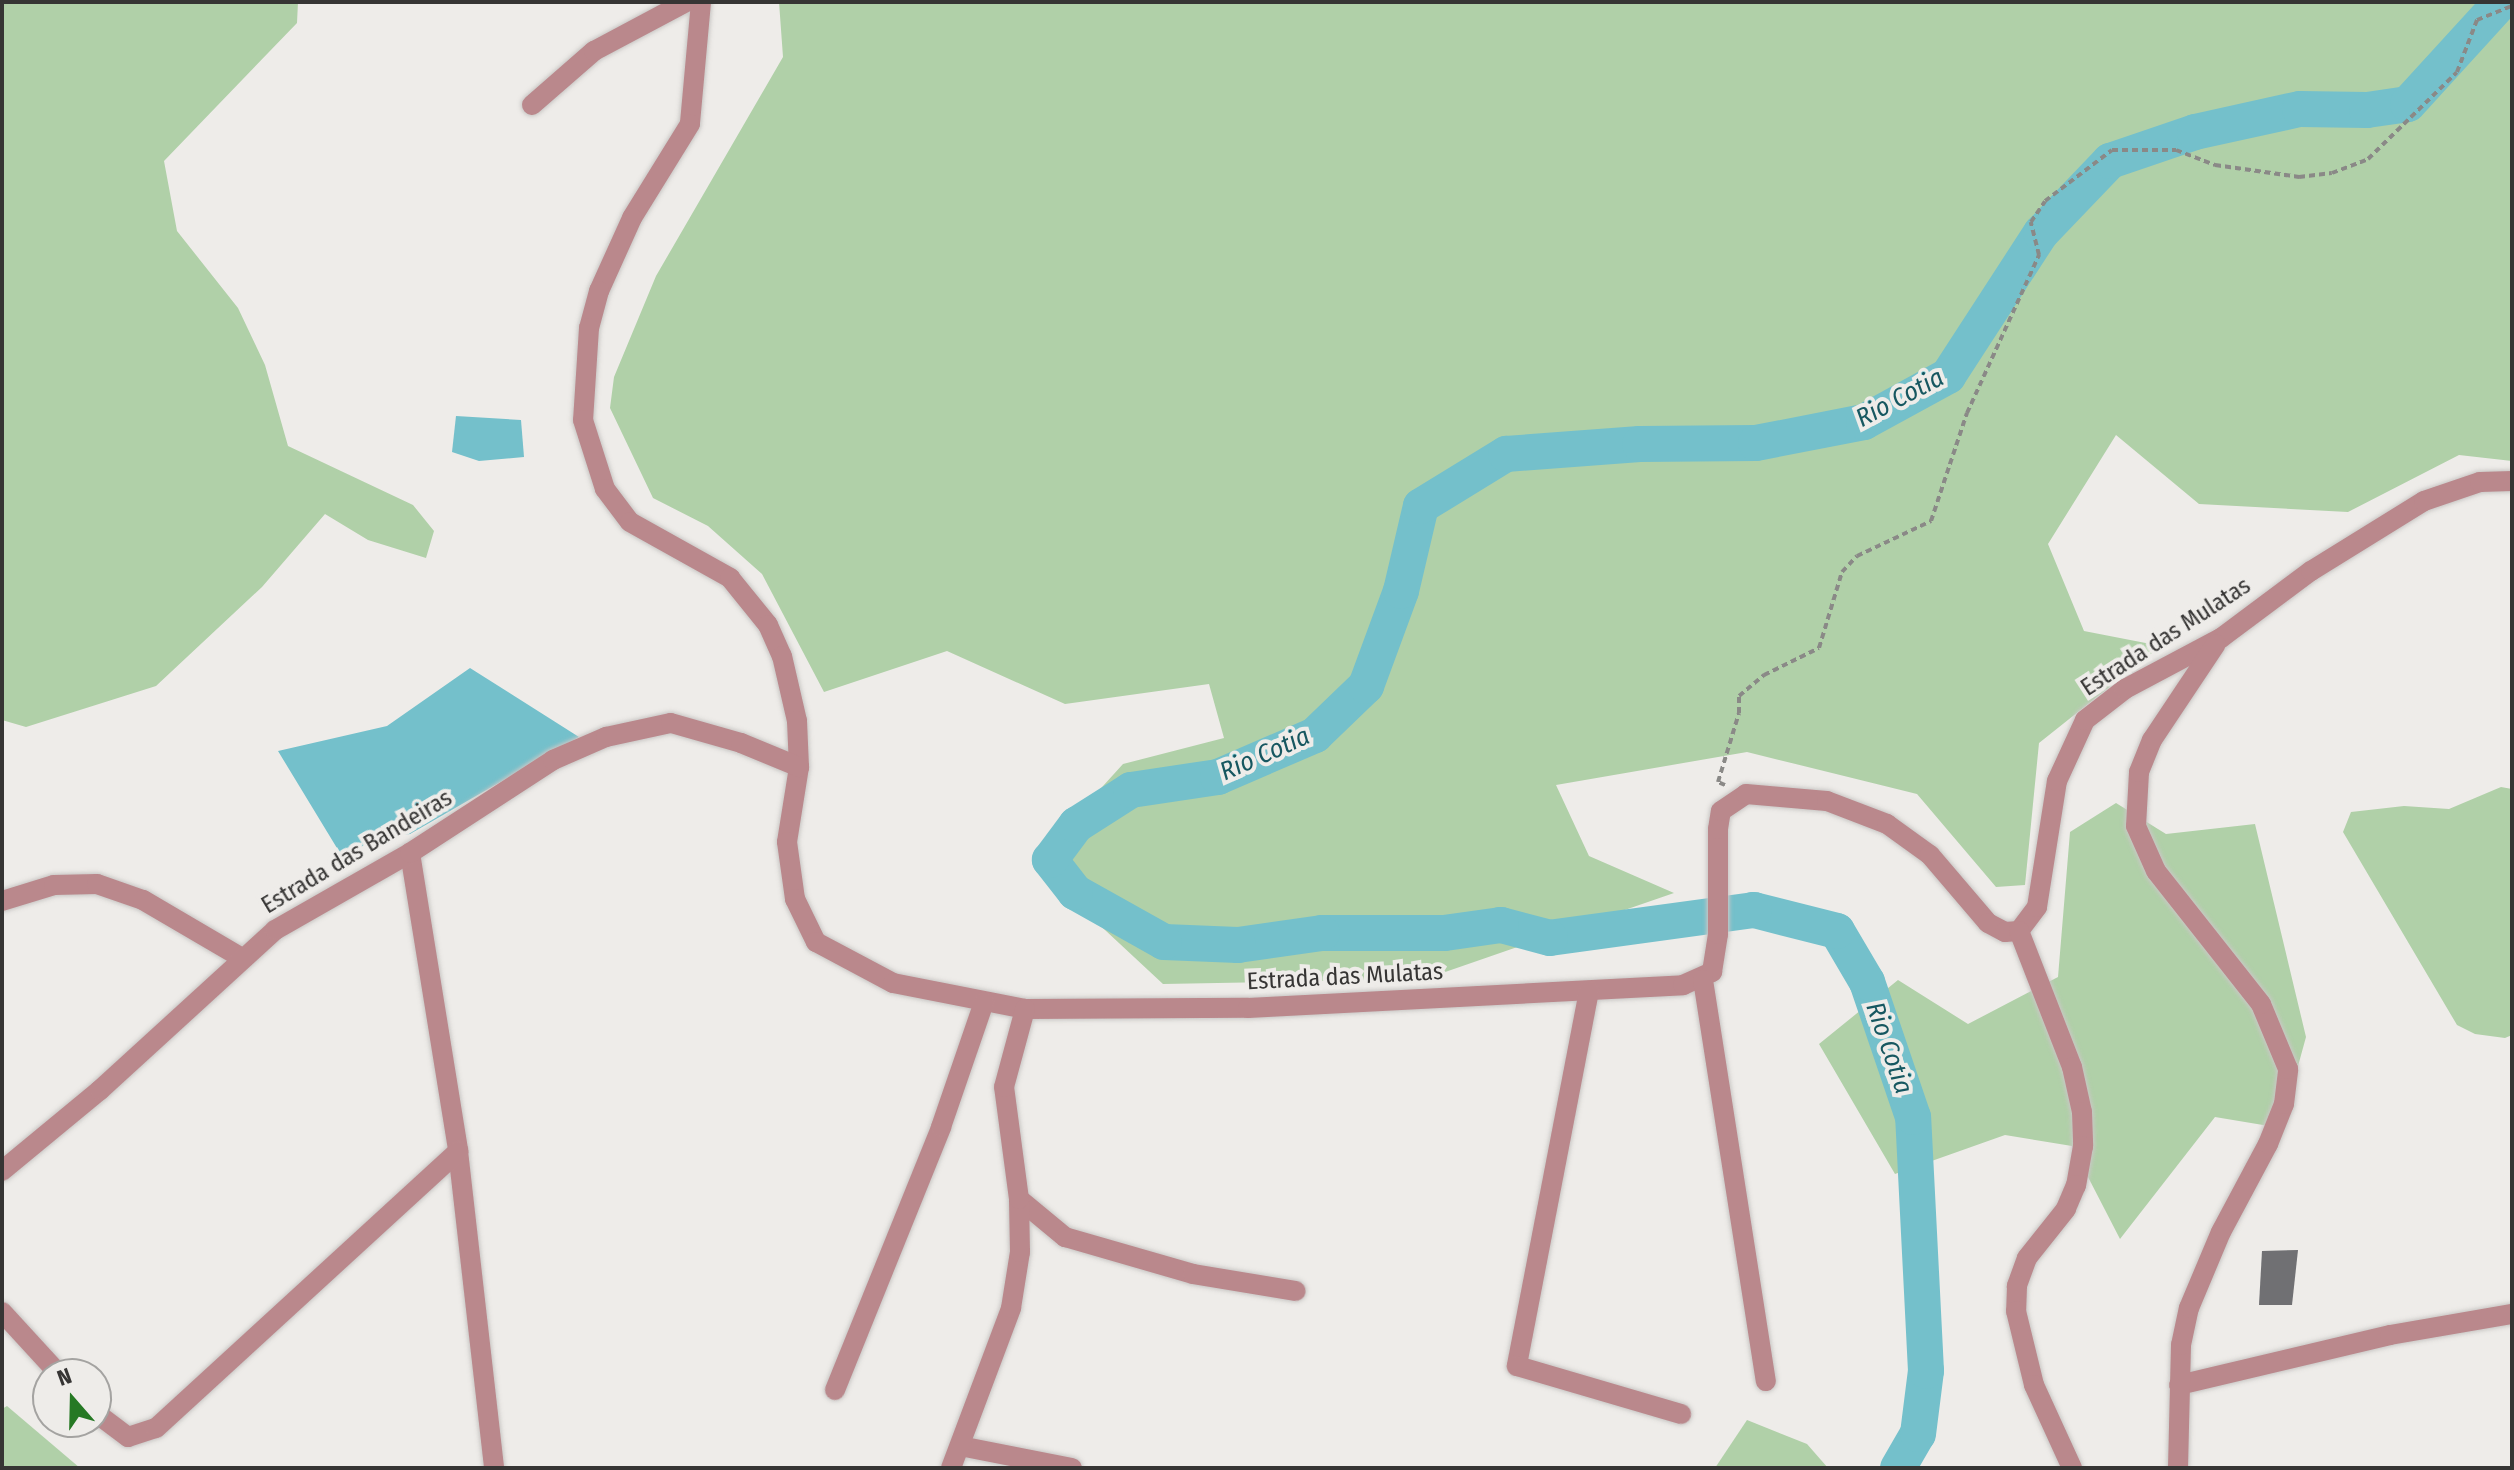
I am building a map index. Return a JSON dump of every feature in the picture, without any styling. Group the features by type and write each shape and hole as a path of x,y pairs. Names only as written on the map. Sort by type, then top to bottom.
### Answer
{"street":[{"path":"532,105 594,51 686,2"},
{"name":"Estrada das Mulatas","path":"701,2 690,124 632,218 599,291 589,328 583,420 605,489 630,522 730,578 768,625 791,688 799,767 787,842 789,870 803,922 816,942 893,983 1025,1009 1248,1008 1589,991 1703,980"},
{"name":"Estrada das Mulatas","path":"2019,931 2037,907 2057,781 2085,720 2125,689 2221,638 2311,571 2424,501 2480,482 2512,481"},
{"path":"2178,1468 2179,1385 2189,1308 2221,1232 2268,1144 2284,1104 2288,1069 2261,1004 2156,871 2136,826 2139,772 2152,740 2221,638"},
{"name":"Estrada das Bandeiras","path":"2,1171 100,1090 240,957 275,930 410,853 553,760 636,727 671,723 702,730 799,767"},
{"path":"1766,1381 1703,980 1714,963 1718,934 1721,811 1746,794 1827,801 1887,824 1930,855 1988,923 2005,932 2019,931 2072,1067 2082,1112 2083,1146 2076,1185 2066,1209 2027,1258 2017,1286 2016,1311 2034,1385 2072,1468"},
{"path":"410,853 458,1151 494,1468"},
{"path":"2,901 54,885 97,884 143,900 240,957"},
{"path":"1589,991 1517,1366 1681,1414"},
{"path":"835,1390 941,1127 984,1002"},
{"path":"951,1468 1011,1308 1020,1252 1019,1199 1004,1087 1025,1009"},
{"path":"112,1425 128,1437 156,1428 458,1151"},
{"path":"1019,1199 1065,1237 1193,1274 1296,1291"},
{"path":"2,1312 44,1358"},
{"path":"2179,1385 2390,1335 2512,1314"},
{"path":"960,1446 1072,1468"}],"path":[{"path":"1746,794 1718,782 1739,713 1739,696 1764,675 1819,648 1842,572 1857,556 1931,521 1967,413 2039,255 2031,222 2045,201 2112,150 2176,150 2215,165 2299,177 2332,173 2368,159 2457,72 2477,20 2512,6"}],"green space":[{"path":"2,2 298,2 297,23 164,161 177,231 238,308 265,365 288,446 413,505 434,531 426,558 368,540 325,514 262,587 156,686 26,727 2,720"},
{"path":"779,2 2512,2 2512,461 2459,455 2348,512 2199,504 2116,435 2048,544 2084,631 2161,646 2039,743 2025,885 1996,887 1917,794 1747,752 1556,785 1589,856 1674,893 1425,979 1163,984 1033,863 1123,764 1224,738 1209,684 1065,704 947,651 824,692 762,574 708,526 653,498 610,408 614,377 656,276 783,57"},
{"path":"2501,787 2512,789 2512,1035 2505,1038 2475,1034 2457,1025 2343,832 2351,812 2404,806 2449,809"},
{"path":"2116,803 2166,834 2255,824 2306,1037 2281,1128 2215,1117 2120,1239 2072,1146 2005,1135 1895,1174 1819,1044 1898,980 1968,1024 2058,977 2070,832"},
{"path":"7,1406 32,1427 32,1438 45,1438 80,1468 2,1468 2,1409"},
{"path":"1747,1420 1807,1444 1828,1468 1715,1468"}],"water":[{"path":"456,416 521,420 524,457 479,461 452,452"},
{"path":"470,668 579,737 410,834 374,839 343,858 278,751 387,726"}],"building":[{"path":"2298,1250 2292,1305 2259,1305 2262,1251"}],"waterway":[{"name":"Rio Cotia","path":"1898,1468 1918,1434 1926,1371 1913,1117 1867,982 1837,931 1754,910 1550,938 1501,925 1444,933 1322,933 1238,945 1164,942 1075,892 1050,860 1076,825 1131,790 1218,777 1315,735 1366,686 1401,591 1421,506 1506,454 1640,444 1756,443 1864,422 1948,376 2041,233 2110,161 2195,132 2300,109 2367,110 2408,104 2501,2"}]}
